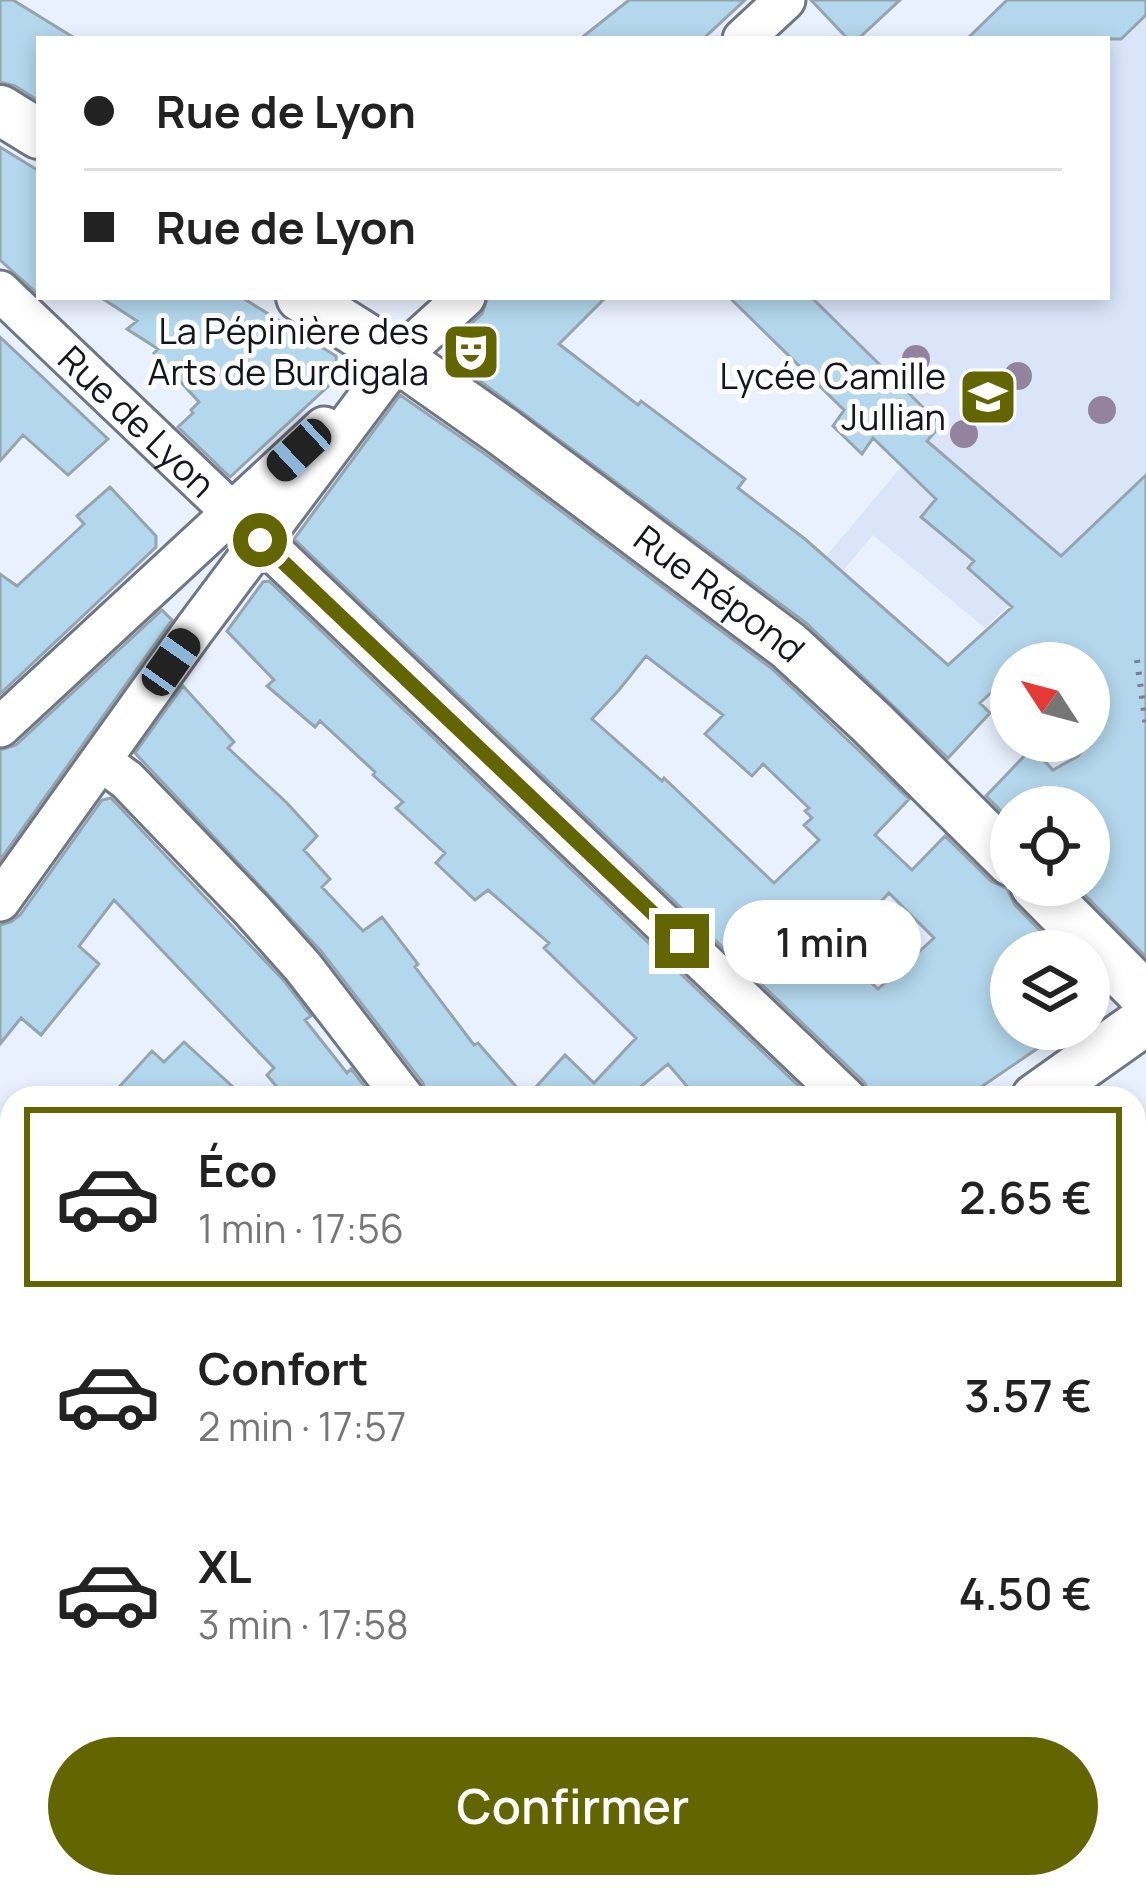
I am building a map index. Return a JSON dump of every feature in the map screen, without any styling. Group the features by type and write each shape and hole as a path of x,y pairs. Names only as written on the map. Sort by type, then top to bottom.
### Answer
{"street":[{"path":"746,36 785,0"},
{"path":"0,110 36,132"},
{"name":"Rue de Lyon","path":"0,291 833,1086"},
{"name":"Rue Répond","path":"306,300 502,431 789,646 990,840"},
{"path":"0,727 246,526 398,358 462,300"},
{"path":"0,901 101,761 246,526"},
{"path":"101,761 127,780 252,910 303,967 395,1086"},
{"path":"1056,906 1146,997"},
{"path":"1053,1086 1146,1020"}],"path":[{"path":"1136,660 1146,727"}],"shaded area":[{"name":"Lycée Camille Jullian","path":"1007,0 1146,0 1146,773 1110,704 1110,642 1071,642 1026,589 985,628 873,535 797,625 780,611 902,466 732,300 1110,300 1110,36 970,36"}],"building":[{"path":"0,0 13,0 71,36 36,36 36,99 0,82"},
{"path":"629,0 745,0 706,36 584,36"},
{"path":"811,0 900,0 861,36 845,36"},
{"path":"1007,0 1146,0 1146,15 1121,39 970,36"},
{"path":"0,147 36,169 36,292 0,260"},
{"path":"105,300 246,300 336,356 337,378 230,477 178,427 199,402 154,353 158,349 127,329 137,321"},
{"path":"487,300 603,300 559,344 745,479 738,488 805,539 948,665 1012,607 968,568 974,561 921,517 936,499 873,438 862,454 833,426 844,410 732,300 814,300 941,425 927,441 1061,556 1146,475 1146,957 1096,906 1110,906 1110,786 996,786 1019,762 1045,762 1053,770 1067,762 1110,762 1110,642 990,642 990,694 980,703 990,713 948,758 806,623 453,361 452,341 482,314"},
{"path":"0,337 108,439 68,475 23,435 0,461"},
{"path":"400,395 771,668 909,799 875,835 912,870 945,836 990,880 990,906 1016,906 1039,930 990,930 990,1050 1035,1050 983,1086 866,1086 294,539","holes":["646,656 723,715 705,734 752,776 763,764 809,808 805,811 812,818 804,825 819,840 774,883 664,778 662,781 592,719","889,893 934,938 878,989 836,949"]},
{"path":"110,487 156,536 156,547 0,694 0,574 17,586 84,524 77,516"},
{"path":"269,581 798,1086 687,1086 668,1064 641,1086 537,1086 565,1055 594,1083 636,1038 544,948 549,943 488,890 475,900 436,863 445,853 396,808 403,802 375,772 320,721 315,727 267,686 274,680 227,631 263,582"},
{"path":"162,610 172,620 0,860 0,750 16,745"},
{"path":"183,686 234,742 228,748 317,836 304,850 330,879 322,887 363,931 382,917 474,1045 478,1043 516,1086 424,1086 321,951 135,753"},
{"path":"111,798 285,982 311,1016 305,1020 347,1073 351,1069 364,1086 276,1086 267,1075 274,1068 114,900 79,946 99,964 41,1035 21,1018 0,1044 0,925 20,915 102,800"},
{"path":"184,1042 232,1086 120,1086 152,1051 164,1062"}],"place":[{"name":"La Pépinière des Arts de Burdigala","path":"471,352"},
{"name":"Lycée Camille Jullian","path":"988,397"}],"route":[{"path":"260,540 682,941"}]}
